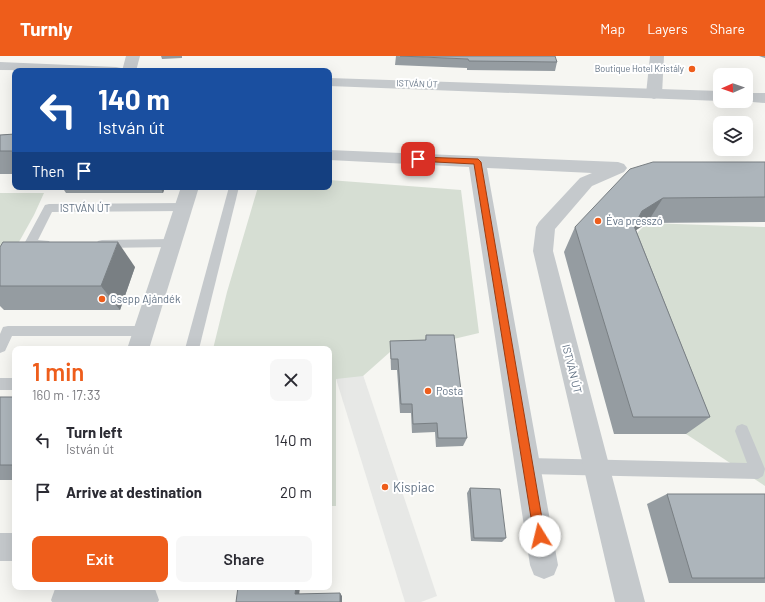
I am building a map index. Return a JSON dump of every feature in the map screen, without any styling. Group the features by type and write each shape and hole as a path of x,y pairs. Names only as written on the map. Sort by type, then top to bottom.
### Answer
{"street":[{"path":"130,68 133,56"},
{"path":"654,94 657,56"},
{"path":"0,66 46,68"},
{"name":"ISTVÁN ÚT","path":"332,82 713,96"},
{"path":"753,98 765,98"},
{"name":"ISTVÁN ÚT","path":"332,155 625,168 586,182 546,227 543,251 630,602"},
{"path":"478,162 544,564"},
{"path":"554,166 586,182"},
{"path":"140,340 189,190"},
{"path":"0,548 12,547"},
{"path":"67,596 144,600 143,602"}],"lane":[{"path":"193,346 233,190"},
{"name":"ISTVÁN ÚT","path":"53,244 30,244 49,208 183,207"},
{"path":"93,244 171,243"},
{"path":"0,348 8,332 140,340"},
{"path":"0,384 12,384"},
{"path":"528,466 758,471 742,431"}],"shaded area":[{"path":"332,180 461,190 479,333 424,346 390,352 363,376 336,379 336,506 332,506 332,346 214,346 227,292 257,190 332,190"},
{"path":"0,193 44,193 34,215 0,276"},
{"path":"647,223 765,227 765,486 686,434 620,250"},
{"name":"Kispiac","path":"347,327 437,596 421,602 405,602 332,366 331,346"}],"building":[{"path":"400,56 555,56 557,62 469,61 468,59"},
{"path":"12,134 12,151 0,151 0,135"},
{"path":"653,162 765,162 765,197 663,198 642,211 634,226 710,417 633,417 575,227 630,169"},
{"path":"3,242 118,242 101,286 0,286 0,247"},
{"name":"Posta","path":"426,335 454,335 467,438 438,438 437,423 413,424 412,404 401,404 398,359 391,359 390,341 426,340"},
{"path":"0,397 12,397 12,465 0,465"},
{"path":"470,488 500,489 506,538 474,538"},
{"path":"667,494 765,494 765,578 692,578"},
{"path":"238,590 296,590 295,594 340,593 340,602 236,602"}],"place":[{"name":"Boutique Hotel Kristály","path":"692,69"},
{"name":"Éva presszó","path":"598,221"},
{"name":"Csepp Ajándék","path":"102,299"},
{"name":"Posta","path":"428,391"},
{"name":"Kispiac","path":"385,487"}],"route":[{"path":"418,159 478,162 540,536"}]}
